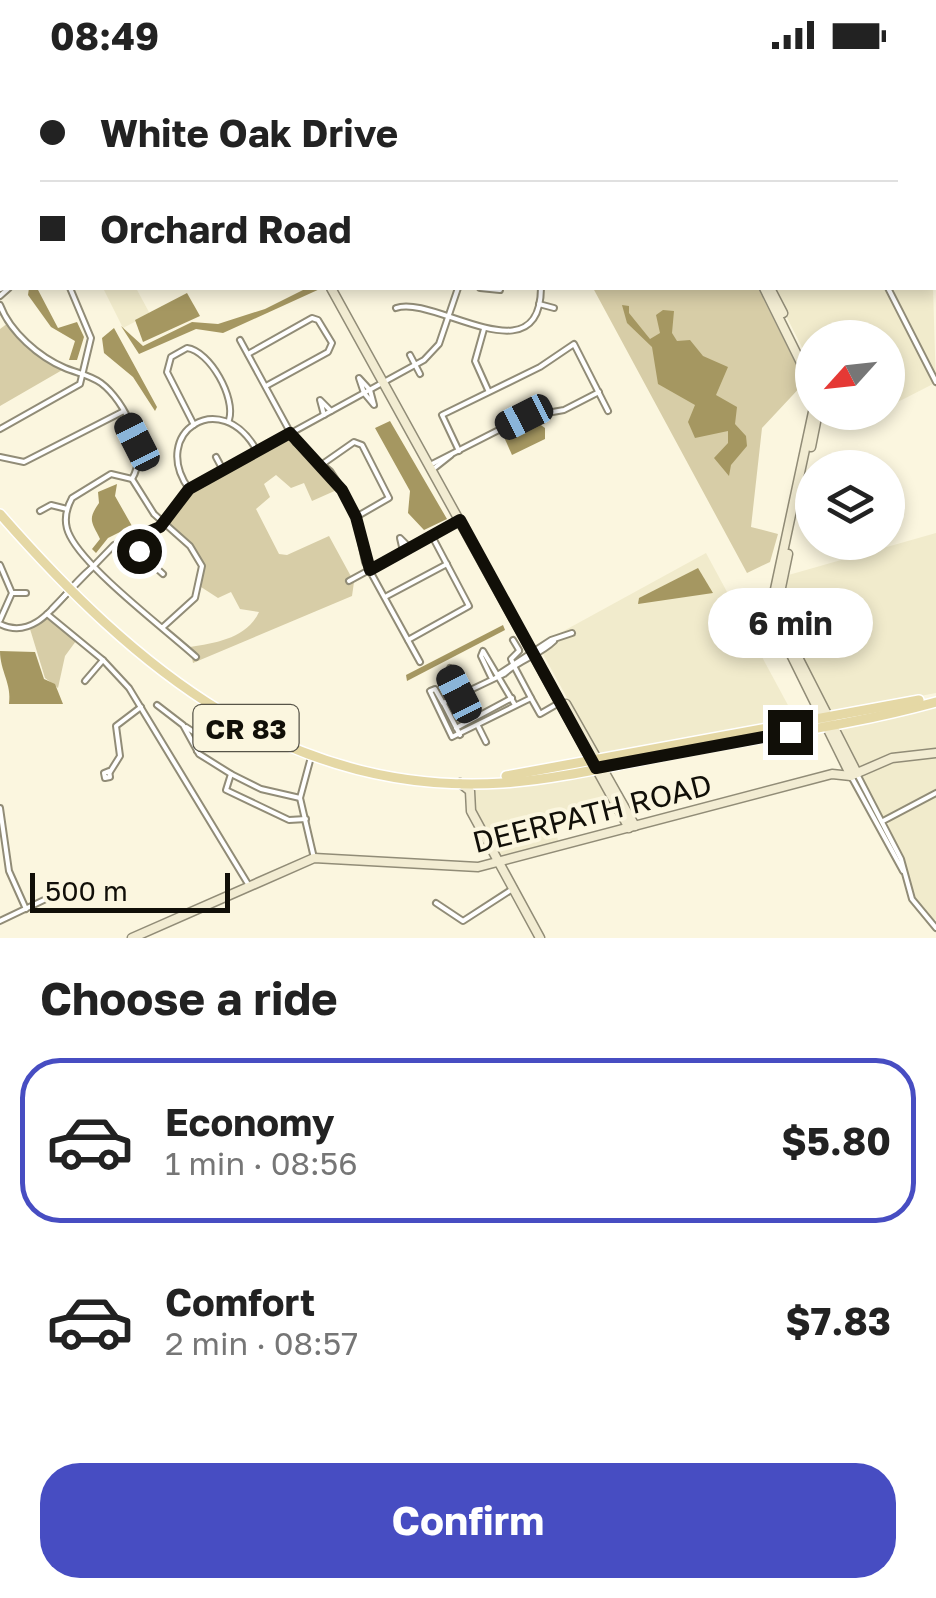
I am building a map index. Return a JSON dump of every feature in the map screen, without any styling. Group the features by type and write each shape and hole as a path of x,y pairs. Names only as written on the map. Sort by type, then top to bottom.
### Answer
{"main road":[{"name":"CR 83","path":"0,514 71,589 198,700 249,730 312,756 373,773 478,784 936,699"},
{"name":"CR 83","path":"444,781 597,764"}],"street":[{"path":"0,430 72,392 84,374 90,332 71,290"},
{"path":"332,290 632,827"},
{"path":"0,565 12,593 0,622 27,628 114,546 163,523 189,489 416,365 438,348 457,290"},
{"path":"396,308 406,304 484,329 518,328 540,304 541,290"},
{"path":"768,290 795,339"},
{"path":"768,290 795,348"},
{"path":"889,290 936,382"},
{"path":"540,304 554,308"},
{"path":"1,310 33,349 103,384 122,412 138,450 132,479"},
{"path":"248,354 312,318 332,343 328,352 266,386"},
{"path":"484,329 474,361 488,390"},
{"path":"240,340 299,447 336,478 356,517 370,570 420,662"},
{"path":"460,450 442,415 529,373 574,344 608,411"},
{"path":"194,424 167,372 171,357 187,348 207,358 230,403 229,420"},
{"path":"410,355 420,374"},
{"path":"359,378 370,390 374,404 364,394 359,378"},
{"path":"431,468 524,417 564,410 599,392"},
{"path":"324,415 320,400 330,411"},
{"path":"0,457 14,464 26,462 122,412"},
{"path":"189,489 178,468 177,451 182,436 194,424 207,419 229,420 243,429 257,451"},
{"path":"813,430 778,609 782,626 920,912 936,928"},
{"path":"322,465 332,454 361,443 389,498 356,517"},
{"path":"216,457 222,470"},
{"path":"163,627 194,598 202,575 195,552 163,523 132,479 111,474 80,490 67,509 70,538 93,566 196,656"},
{"path":"40,511 51,505 67,509"},
{"path":"349,581 460,520"},
{"path":"408,640 469,606 432,536"},
{"path":"136,537 143,556 163,574"},
{"path":"385,598 448,564"},
{"path":"12,593 26,592"},
{"path":"49,611 103,660 140,706 248,884"},
{"path":"443,702 572,632"},
{"path":"513,640 519,651"},
{"path":"491,677 480,656 482,650 516,706"},
{"path":"532,653 519,651 511,656 510,666 538,714 560,702"},
{"path":"85,681 103,660"},
{"path":"459,694 448,673 450,668 466,690"},
{"path":"546,674 597,764"},
{"path":"460,735 436,689 430,691 451,736 460,735 531,698"},
{"path":"456,728 512,698"},
{"path":"157,704 204,738 197,750"},
{"path":"110,772 120,756 116,726 140,706"},
{"path":"183,724 197,750 231,774 260,788 300,798"},
{"path":"478,726 486,742"},
{"path":"854,774 892,758 936,753"},
{"path":"312,756 300,798 314,858"},
{"path":"231,774 225,786 234,795 290,820 306,819"},
{"name":"DEERPATH ROAD","path":"136,937 248,884 314,858 467,868 838,774 854,774"},
{"path":"460,784 470,791 473,812 540,938"},
{"path":"473,812 472,790 478,784"},
{"path":"879,823 936,792"},
{"path":"0,808 10,871 26,909"},
{"path":"436,903 464,921 514,888"},
{"path":"0,920 46,899 49,893"}],"shaded area":[{"path":"29,290 38,290 58,328 77,322 84,337 77,360 69,360 75,341 51,327 28,295"},
{"path":"104,290 137,290 150,314 123,328"},
{"path":"303,290 318,290 223,333 196,329 139,354 121,326 143,346 192,322 218,324 265,309"},
{"path":"594,290 759,290 795,362 795,393 762,428 751,527 778,534 770,562 747,573"},
{"path":"773,290 933,290 936,387 933,384 905,398 905,320 795,320 795,333"},
{"path":"187,293 200,316 143,342 135,320"},
{"path":"622,305 629,306 629,313 650,339 660,333 656,315 663,310 674,311 672,333 677,341 690,340 703,356 728,367 716,395 737,407 735,424 746,436 747,446 731,465 729,476 714,458 728,443 728,431 695,438 688,422 695,405 658,384 652,347 627,323"},
{"path":"8,323 44,359 64,369 0,406 0,329"},
{"path":"114,328 157,407 155,411 133,377 104,353 102,338"},
{"path":"390,421 447,519 424,530 408,513 410,491 375,428"},
{"path":"538,423 545,428 545,439 512,455 504,437 517,427"},
{"path":"290,437 330,474 339,489 312,501 304,483 291,488 276,475 264,484 270,497 256,509 279,554 287,555 329,536 354,582 352,596 193,663 190,647 239,633 259,612 240,609 231,592 218,598 201,587 197,559 165,523 186,492"},
{"path":"117,484 115,496 132,526 108,538 96,553 92,549 100,539 92,517 99,503 98,492"},
{"path":"936,533 936,693 830,713 783,626 779,611 785,576 841,560 905,560 905,542"},
{"path":"706,553 796,720 600,758 538,645"},
{"path":"698,568 713,593 638,604 639,598"},
{"path":"47,618 76,641 65,656 58,688 45,678 30,629"},
{"path":"503,625 505,630 407,681 406,675"},
{"path":"0,651 35,652 44,679 55,684 63,704 9,704"},
{"path":"936,705 936,791 881,821 839,730"},
{"path":"595,769 612,799 551,814 559,844 500,858 476,812 474,788"},
{"path":"936,796 936,919 930,923 916,902 887,831 889,821"}],"route":[{"path":"139,551 136,537 160,527 182,494 290,433 306,454 336,478 356,517 363,557 370,570 460,520 596,768 790,732"}]}
